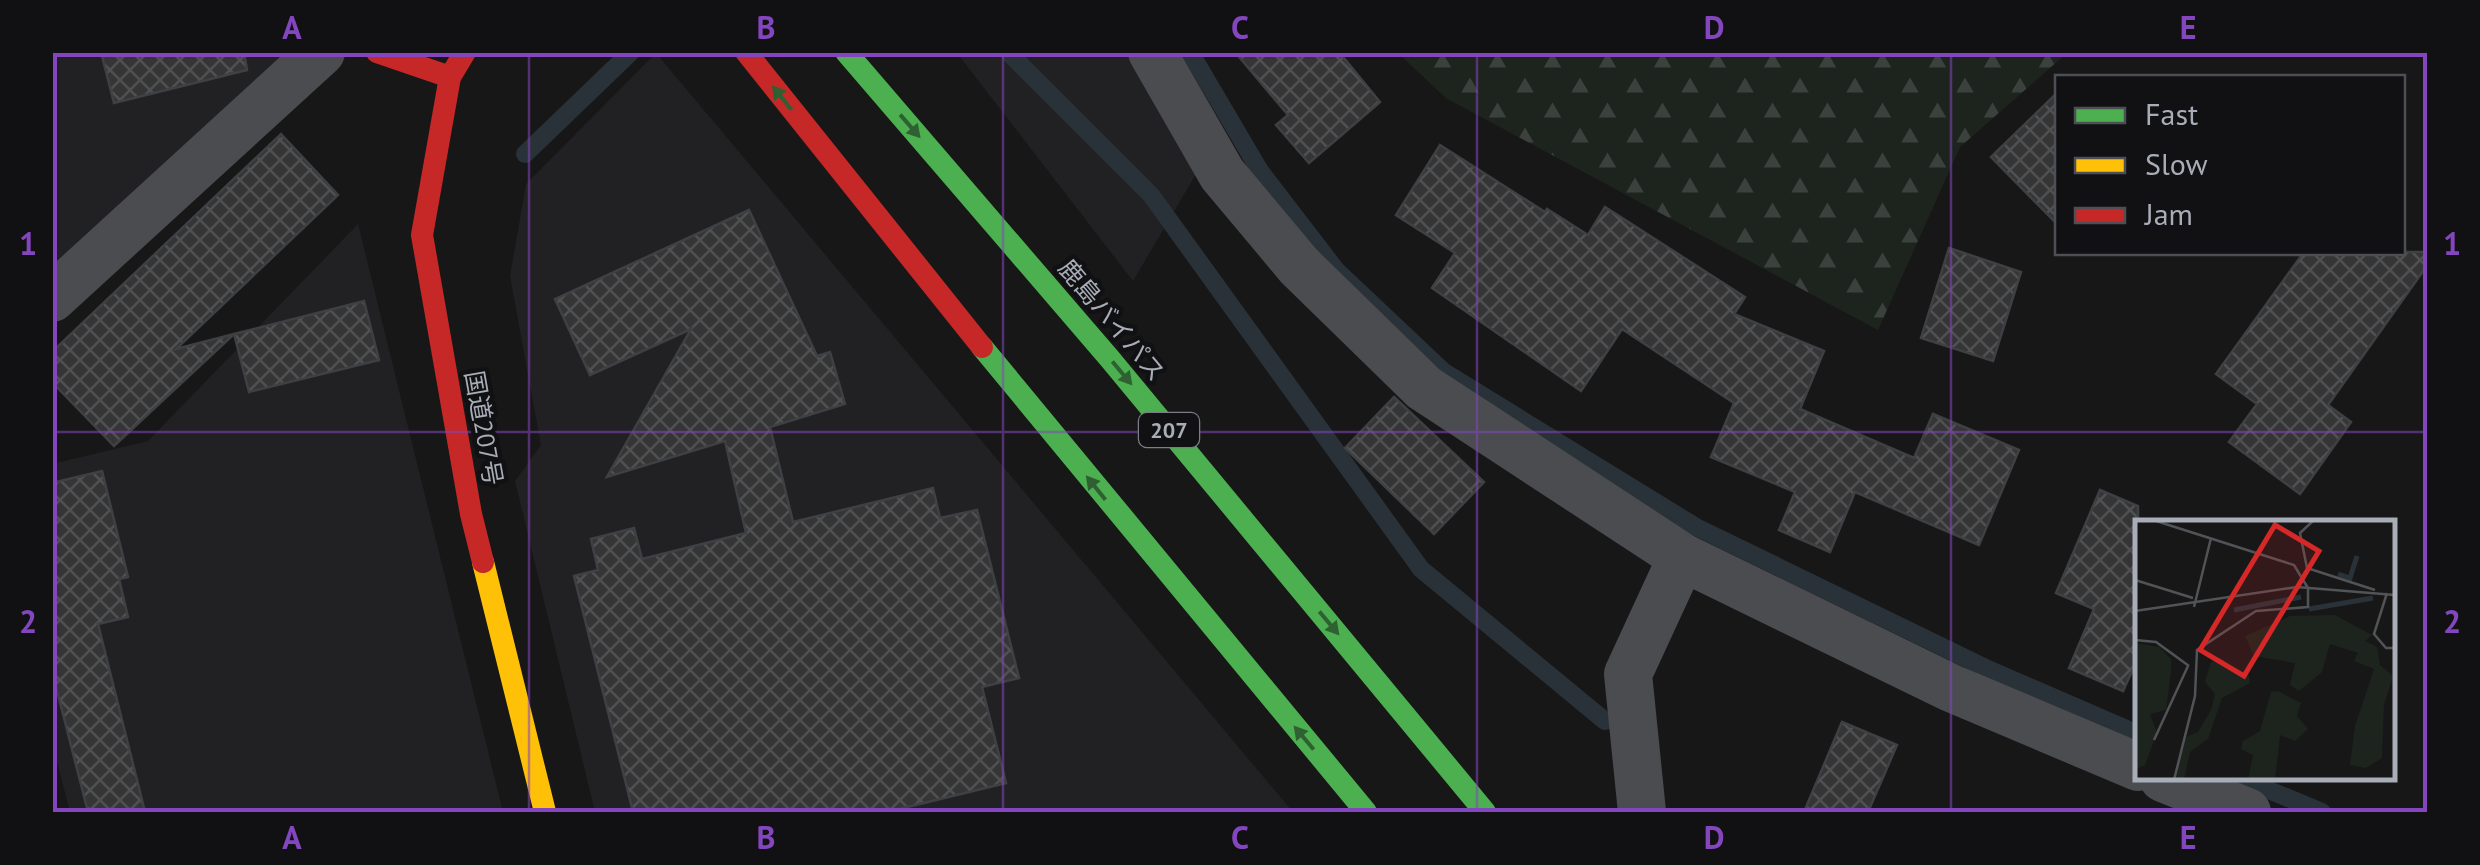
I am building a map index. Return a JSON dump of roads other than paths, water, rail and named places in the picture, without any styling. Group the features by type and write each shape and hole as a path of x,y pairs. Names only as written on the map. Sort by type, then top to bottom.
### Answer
{"main road":[{"path":"377,52 450,77"},
{"name":"国道207号","path":"465,52 450,77 422,234 470,514 544,812"},
{"path":"746,52 1094,486 1366,812"},
{"name":"鹿島バイパス","path":"846,52 1110,359 1485,812"}],"street":[{"path":"52,298 321,52"},
{"path":"1152,52 1222,174 1299,266 1424,388 1682,557 1950,688 2135,766"},
{"path":"1642,812 1628,674 1682,557"},
{"path":"2169,780 2247,812"}],"waterway":[{"path":"525,154 631,52"},
{"path":"1008,52 1151,195 1421,569 1605,721"},
{"path":"1190,52 1260,171 1336,270 1444,372 1696,527 1990,670 2135,733"},
{"path":"2245,780 2322,812"}]}
